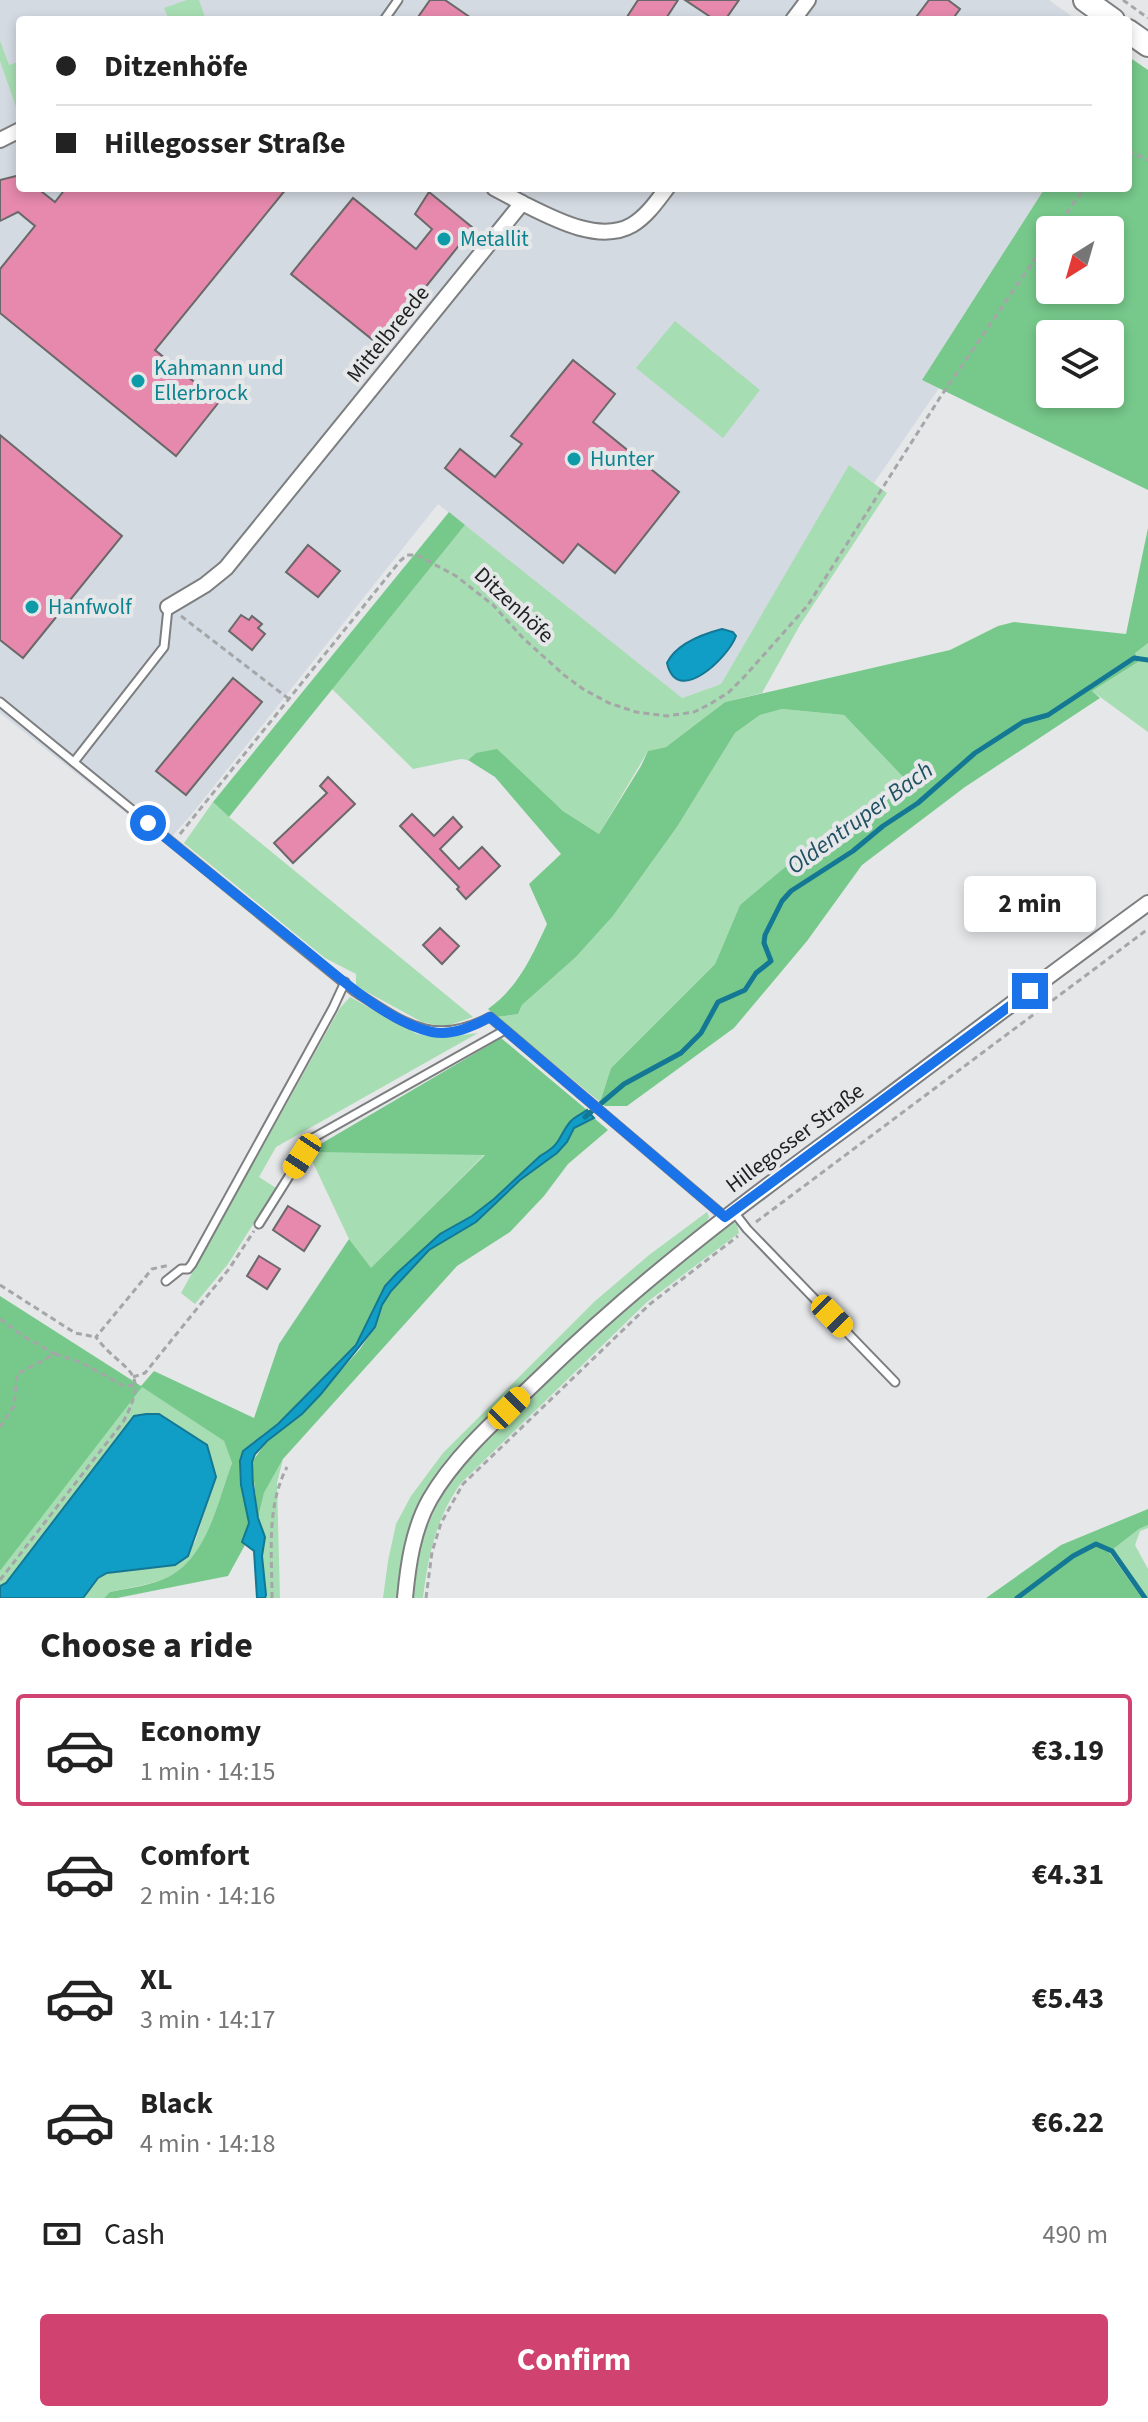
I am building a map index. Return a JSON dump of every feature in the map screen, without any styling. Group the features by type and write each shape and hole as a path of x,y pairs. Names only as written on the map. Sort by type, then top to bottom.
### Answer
{"street":[{"path":"1085,0 1107,16"},
{"path":"501,192 571,225 612,231 621,230 640,219 664,192"},
{"name":"Mittelbreede","path":"168,607 213,580 226,568 522,203"},
{"name":"Hillegosser Straße","path":"405,1598 415,1538 429,1501 448,1472 588,1331 626,1296 729,1214 1144,912"}],"lane":[{"path":"74,762 164,647 168,607"},
{"path":"0,702 360,994 402,1019 434,1032 465,1029 490,1017 747,1229 895,1382"},
{"path":"166,1281 192,1264 345,982"},
{"path":"259,1224 313,1138 505,1030"}],"path":[{"path":"1123,0 1148,18"},
{"path":"1065,216 1081,192"},
{"name":"Ditzenhöfe","path":"172,843 407,555 417,555 456,576 493,605 542,656 596,696 636,712 667,716 694,712 729,692 808,605 941,396 1036,257"},
{"path":"194,624 289,699"},
{"path":"133,1377 145,1373 229,1269 259,1224"},
{"path":"96,1337 152,1269 165,1264 181,1269"},
{"path":"0,1285 75,1333 96,1337 129,1368 135,1386 123,1422 0,1580"},
{"path":"0,1319 55,1354 80,1362 122,1385 135,1386"},
{"path":"0,1427 14,1406 17,1374 55,1354"},
{"path":"272,1598 272,1518 279,1481 287,1467"}],"shaded area":[{"path":"0,0 1049,0 1071,16 16,16 16,192 1042,192 922,380 939,388 874,483 849,466 721,684 681,698 438,504 165,844 0,713","holes":["722,629 733,632 681,681 672,675"]}],"green space":[{"path":"187,0 199,0 205,16 167,16 164,8"},
{"path":"0,41 9,65 16,63 16,107 0,61"},
{"path":"1132,59 1148,70 1148,490 922,380 1042,192 1132,192"},
{"path":"675,321 760,390 723,438 636,368"},
{"path":"849,465 887,493 800,625 762,693 725,702 666,747 648,751 599,834 563,811 540,791 476,753 468,760 413,769 332,689 465,525 682,698 721,684"},
{"path":"449,512 465,525 229,817 213,802"},
{"path":"1148,528 1148,643 1135,653 1138,662 1092,691 1100,698 965,787 862,865 807,941 734,1028 627,1106 605,1106 600,1102 611,1068 715,964 740,905 795,859 906,780 844,715 782,709 760,715 735,733 677,827 613,916 576,957 522,1005 518,1014 497,1017 488,1009 516,981 547,924 529,884 561,854 495,777 468,760 476,753 497,749 563,811 599,834 648,751 666,747 725,702 950,650 998,626 1014,622 1126,634"},
{"path":"1148,643 1148,732 1092,691 1138,662 1134,653"},
{"path":"782,709 844,715 906,780 740,905 715,964 611,1068 600,1102 497,1017 518,1014 522,1005 576,957 613,916 677,827 735,733 760,715"},
{"path":"213,802 473,1017 444,1027 422,1022 356,986 356,974 325,958 184,843"},
{"path":"350,997 417,1034 440,1038 478,1033 276,1147 259,1177 276,1188 228,1264 195,1304 181,1293 340,1008"},
{"path":"501,1038 587,1110 570,1122 553,1147 494,1199 440,1234 397,1273 385,1286 356,1345 278,1424 262,1435 240,1461 241,1485 249,1523 242,1541 245,1545 228,1576 104,1598 110,1592 164,1579 183,1567 203,1541 232,1463 224,1441 142,1387 0,1571 0,1296 141,1386 154,1371 254,1418 279,1344 349,1239 371,1268 485,1155 307,1152"},
{"path":"594,1118 608,1130 568,1164 544,1196 510,1232 457,1266 283,1459 264,1493 258,1518 252,1462 267,1441 302,1414 360,1349 375,1327 382,1305 391,1291 429,1250 476,1222 520,1180 557,1153 574,1128"},
{"path":"308,1152 485,1154 371,1269 349,1239"},
{"path":"707,1212 709,1217 705,1224 597,1313 451,1456 422,1499 407,1536 398,1598 383,1598 396,1524 411,1496 443,1453 594,1302 649,1255"},
{"path":"733,1222 739,1233 647,1302 461,1483 445,1510 434,1538 423,1598 412,1598 422,1540 437,1504 475,1452 661,1276"},
{"path":"141,1386 224,1441 232,1463 210,1526 194,1555 183,1567 164,1579 110,1592 104,1598 83,1598 98,1577 108,1573 175,1565 195,1542 216,1477 207,1445 0,1586 0,1571"},
{"path":"283,1459 277,1483 280,1598 265,1598 262,1556 265,1537 258,1518 264,1493"},
{"path":"1148,1509 1148,1525 1109,1552 1142,1598 986,1598 1061,1545"},
{"path":"1148,1525 1140,1531 1135,1545 1148,1569 1146,1598 1110,1550"}],"water":[{"path":"722,629 736,636 713,666 691,680 681,680 673,675 667,663 677,650 699,637"},
{"path":"587,1110 594,1118 574,1128 557,1153 520,1180 476,1222 429,1250 391,1291 382,1305 375,1327 321,1394 255,1454 252,1462 253,1484 258,1518 265,1537 262,1556 266,1595 265,1598 257,1598 254,1551 242,1542 249,1523 241,1485 240,1461 243,1451 278,1424 356,1345 385,1286 397,1273 440,1234 494,1199 553,1147 570,1122"},
{"path":"159,1414 207,1445 216,1477 188,1556 175,1565 107,1573 98,1578 83,1598 0,1598 0,1586 6,1583 134,1416"}],"building":[{"path":"430,0 445,0 468,16 419,16"},
{"path":"638,0 678,0 668,16 628,16"},
{"path":"685,0 739,0 728,16 709,16"},
{"path":"929,0 948,0 960,9 955,16 917,16"},
{"path":"16,176 16,192 42,192 55,202 63,192 284,192 155,350 219,402 176,456 0,313 0,269 35,226 18,212 0,221 0,180"},
{"path":"429,192 473,228 379,345 291,274 353,198 416,249 432,229 415,214"},
{"name":"Hunter","path":"573,360 615,394 593,422 679,492 615,573 578,544 563,563 445,468 460,449 495,477 522,444 511,436"},
{"path":"0,435 122,536 23,658 0,640"},
{"path":"308,545 340,571 318,597 286,572"},
{"path":"241,615 249,620 252,616 262,624 258,628 265,634 252,650 229,631"},
{"path":"233,678 262,702 186,795 156,771"},
{"path":"328,777 355,804 293,863 274,843 327,793 320,786"},
{"path":"412,814 434,836 453,817 462,827 440,849 459,869 482,847 500,866 466,899 457,889 459,887 400,826"},
{"path":"440,928 459,946 442,964 423,945"},
{"path":"288,1206 320,1226 304,1251 273,1230"},
{"path":"259,1256 280,1269 267,1289 247,1276"}],"waterway":[{"name":"Oldentruper Bach","path":"585,1117 624,1084 681,1053 701,1033 718,1002 745,990 756,973 771,961 764,943 765,935 782,901 791,891 853,851 918,803 975,753 1023,722 1048,715 1134,658 1148,660"},
{"path":"1017,1598 1073,1556 1096,1544 1112,1551 1145,1598"}],"place":[{"name":"Metallit","path":"444,239"},
{"name":"Kahmann und Ellerbrock","path":"138,381"},
{"name":"Hunter","path":"574,459"},
{"name":"Hanfwolf","path":"32,607"}],"route":[{"path":"148,823 354,991 402,1019 420,1028 448,1033 490,1017 725,1217 1030,991"}]}
